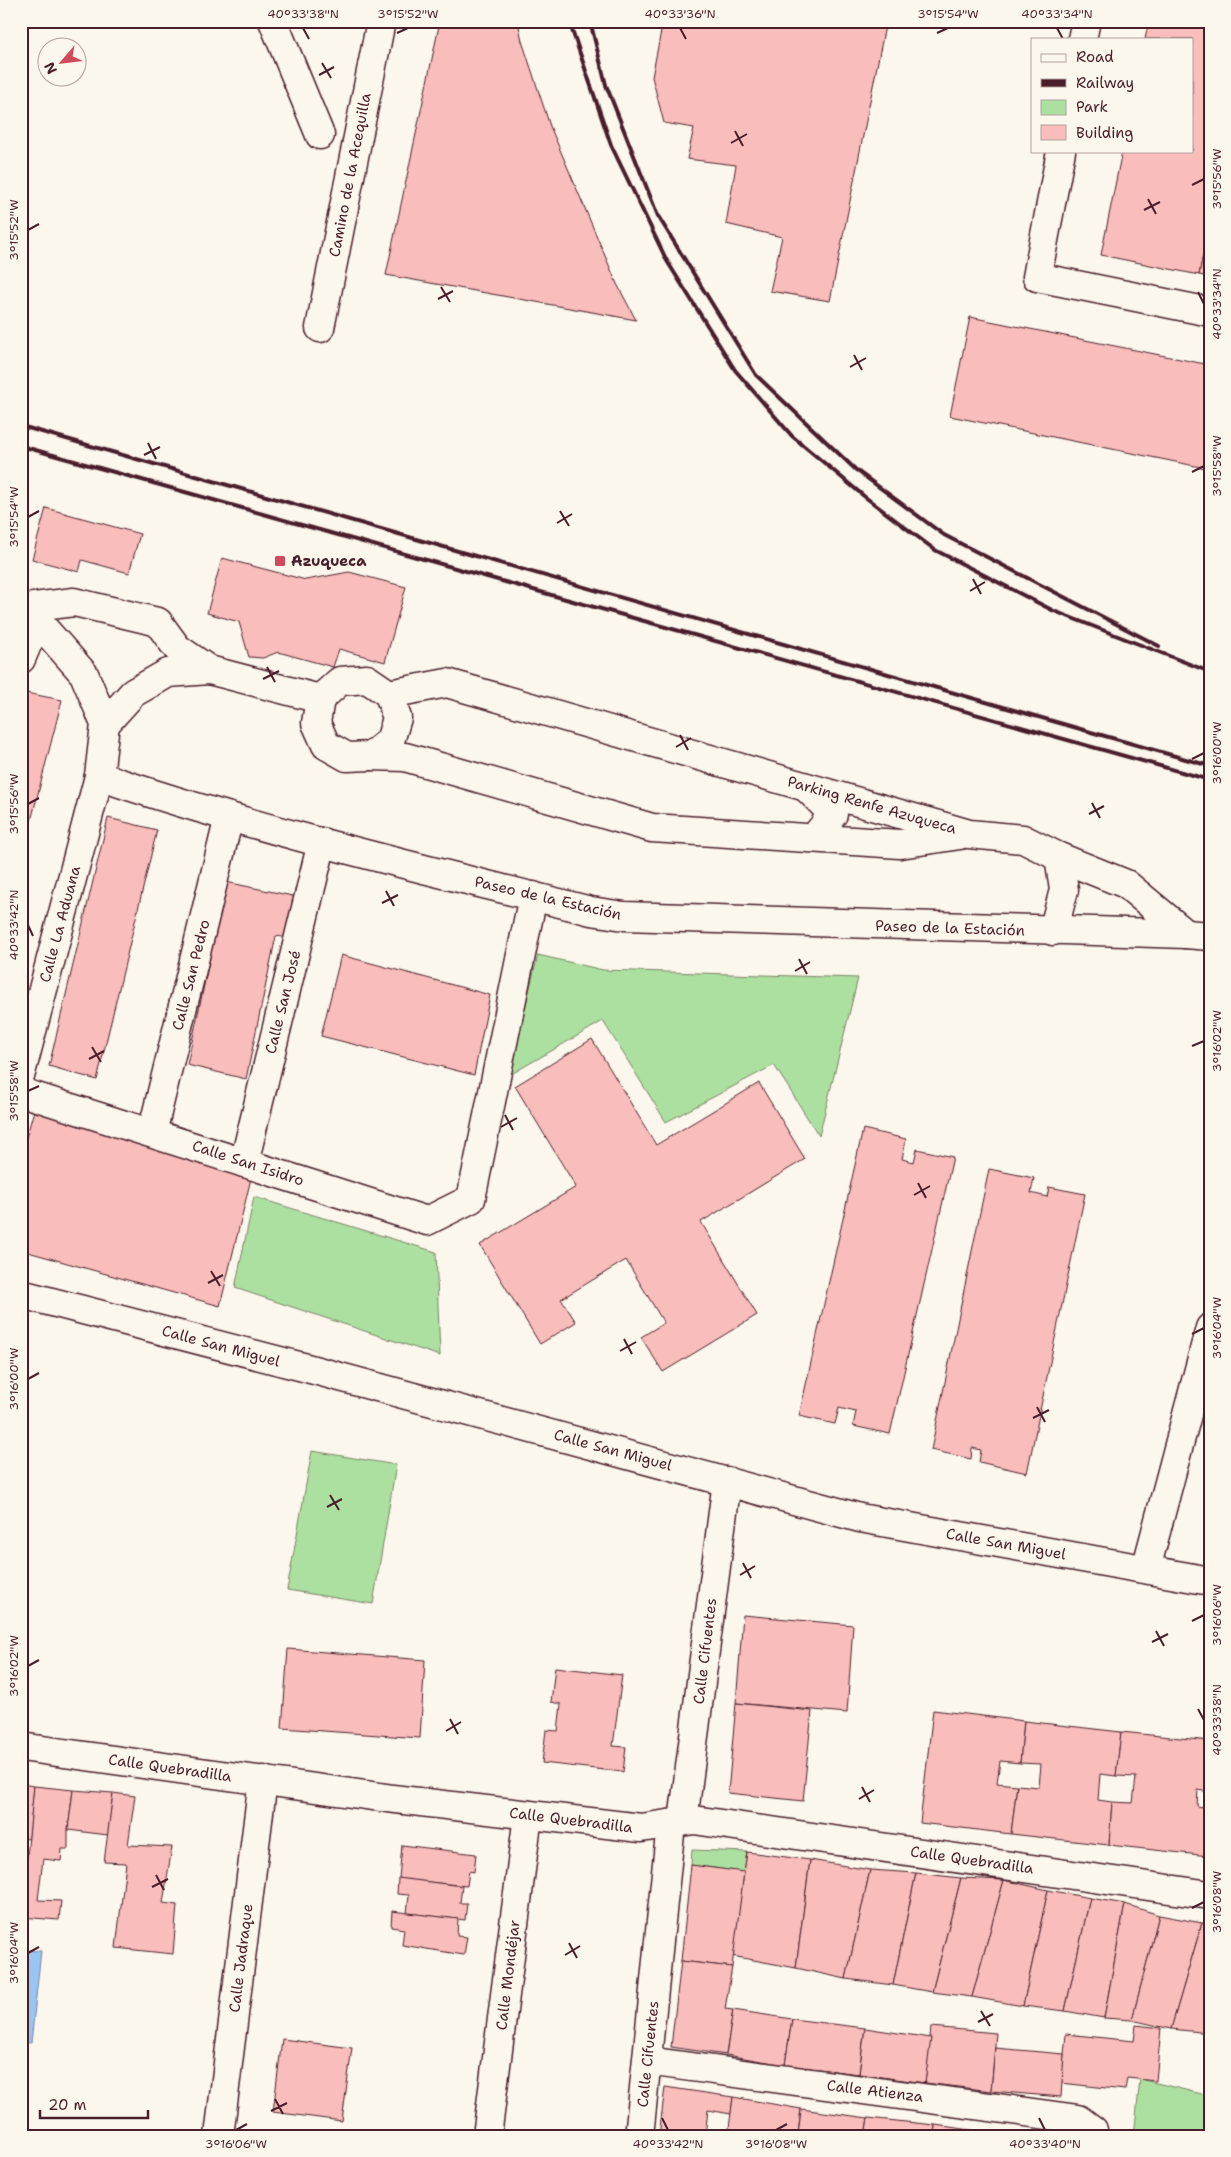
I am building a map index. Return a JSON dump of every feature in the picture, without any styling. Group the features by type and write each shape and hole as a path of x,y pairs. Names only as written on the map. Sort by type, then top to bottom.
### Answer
{"street":[{"path":"273,21 320,136"},
{"name":"Camino de la Acequilla","path":"320,328 380,21"},
{"path":"1082,38 1086,21"},
{"path":"1061,152 1037,277 1210,312"},
{"path":"28,612 74,602 158,622 177,648 209,670"},
{"path":"21,659 28,612"},
{"path":"28,612 84,674 105,724 99,776"},
{"path":"105,724 133,693 168,672 209,670 320,700"},
{"path":"367,679 389,694 397,718 390,741 370,756 347,757 326,745 316,723 320,700 340,681 367,679"},
{"name":"Parking Renfe Azuqueca","path":"389,694 447,683 803,784 969,834"},
{"name":"Parking Renfe Azuqueca","path":"370,756 405,757 652,828 900,844 969,834"},
{"name":"Paseo de la Estación","path":"99,776 176,802 322,842 591,911 624,916 1198,935"},
{"name":"Calle La Aduana","path":"21,1073 99,776"},
{"path":"803,784 833,814 814,838"},
{"name":"Calle San Pedro","path":"152,1133 229,817"},
{"path":"969,834 1024,839 1060,857 1126,884 1198,935"},
{"name":"Calle San José","path":"244,1163 322,842"},
{"path":"1053,931 1064,890 1060,857"},
{"name":"Calle San Isidro","path":"21,1092 427,1221 471,1199 533,896"},
{"name":"Calle San Miguel","path":"21,1294 860,1518 1210,1581"},
{"path":"1146,1570 1210,1328"},
{"name":"Calle Cifuentes","path":"639,2136 677,1823 727,1482"},
{"name":"Calle Quebradilla","path":"21,1747 528,1815 641,1828 694,1820 1210,1895"},
{"name":"Calle Jadraque","path":"219,2136 263,1780"},
{"name":"Calle Mondéjar","path":"487,2136 528,1815"},
{"name":"Calle Atienza","path":"647,2061 1078,2119 1093,2130 1094,2136"}],"green space":[{"path":"538,955 603,970 858,978 819,1136 774,1065 666,1122 603,1021 508,1076"},
{"path":"254,1197 436,1252 440,1356 235,1288"},
{"path":"312,1451 396,1465 373,1604 287,1590"},
{"path":"692,1850 747,1852 744,1872 691,1865"},
{"path":"1140,2079 1210,2096 1210,2136 1134,2136"}],"water":[{"path":"21,1950 41,1951 31,2043 21,2042"}],"building":[{"path":"440,21 518,21 522,41 550,126 617,284 636,320 386,275"},
{"path":"663,21 886,21 830,301 770,291 782,237 726,224 736,165 687,159 694,128 664,123 652,77"},
{"path":"1149,21 1210,21 1210,220 1199,275 1101,255 1122,152 1194,152 1194,38 1145,38"},
{"path":"1210,220 1210,277 1199,275"},
{"path":"970,317 1210,365 1210,469 950,416"},
{"path":"46,508 140,534 129,573 82,560 79,572 32,559"},
{"path":"222,558 306,580 349,572 406,587 385,662 339,649 333,667 278,652 263,658 249,657 239,622 207,613"},
{"path":"21,692 62,700 21,860"},
{"path":"108,818 157,830 97,1080 49,1066"},
{"path":"226,882 302,898 294,939 276,936 246,1079 187,1065"},
{"path":"341,955 490,995 474,1075 321,1036"},
{"path":"592,1039 656,1145 759,1083 805,1159 701,1222 757,1315 663,1372 641,1337 664,1323 626,1260 561,1299 576,1322 540,1344 480,1245 576,1187 515,1086"},
{"path":"35,1107 254,1166 220,1306 21,1250 21,1155"},
{"path":"863,1129 906,1139 902,1159 914,1162 917,1149 953,1157 890,1434 853,1426 856,1412 839,1408 835,1424 799,1416"},
{"path":"989,1169 1034,1178 1031,1193 1047,1197 1049,1187 1085,1194 1027,1473 979,1462 981,1450 972,1448 971,1459 931,1450"},
{"path":"743,1615 853,1625 847,1713 736,1703"},
{"path":"288,1649 425,1660 420,1738 282,1728"},
{"path":"555,1667 622,1675 613,1746 626,1747 623,1772 542,1763 546,1730 558,1731 561,1704 551,1702"},
{"path":"736,1703 812,1711 803,1801 728,1793"},
{"path":"933,1710 1024,1721 1020,1763 1000,1761 997,1783 1017,1785 1011,1834 920,1823"},
{"path":"1024,1721 1121,1732 1116,1776 1100,1774 1098,1800 1112,1802 1109,1845 1011,1834 1017,1785 1039,1787 1041,1764 1020,1763"},
{"path":"1121,1732 1210,1741 1210,1792 1198,1790 1197,1806 1210,1808 1209,1856 1109,1845 1112,1802 1133,1803 1136,1777 1116,1776"},
{"path":"21,1784 34,1786 29,1839 21,1838"},
{"path":"34,1786 73,1790 68,1830 68,1849 62,1849 61,1861 43,1859 38,1900 61,1901 59,1920 21,1917"},
{"path":"73,1790 113,1793 108,1835 68,1830"},
{"path":"113,1793 135,1796 128,1845 172,1847 163,1903 177,1905 173,1954 116,1948 126,1863 104,1862"},
{"path":"402,1845 476,1854 474,1872 469,1871 467,1886 399,1879"},
{"path":"747,1852 810,1860 796,1968 732,1956"},
{"path":"810,1860 870,1870 846,1979 796,1968"},
{"path":"691,1865 744,1872 732,1967 681,1961"},
{"path":"870,1870 916,1873 893,1985 846,1979"},
{"path":"916,1873 961,1878 932,1992 893,1985"},
{"path":"398,1878 462,1886 460,1903 467,1903 465,1920 407,1913 409,1895 397,1894"},
{"path":"961,1878 1004,1880 972,1997 932,1992"},
{"path":"1004,1880 1048,1890 1023,2006 972,1997"},
{"path":"1048,1890 1090,1898 1065,2011 1023,2006"},
{"path":"1090,1898 1125,1904 1104,2018 1065,2011"},
{"path":"1125,1904 1159,1915 1132,2020 1104,2018"},
{"path":"392,1911 458,1919 457,1936 467,1937 464,1955 402,1945 404,1929 391,1927"},
{"path":"1159,1915 1202,1923 1171,2029 1132,2020"},
{"path":"1202,1923 1210,1924 1210,2033 1171,2029"},
{"path":"681,1961 732,1967 725,2009 733,2010 726,2055 671,2047"},
{"path":"733,2010 792,2019 785,2065 726,2055"},
{"path":"792,2019 865,2028 859,2074 785,2065"},
{"path":"1136,2025 1161,2028 1156,2081 1127,2078 1125,2090 1061,2083 1066,2034 1134,2041"},
{"path":"931,2027 996,2033 991,2091 925,2083"},
{"path":"865,2028 931,2038 925,2083 859,2074"},
{"path":"282,2039 352,2048 342,2121 273,2112"},
{"path":"995,2048 1064,2054 1061,2097 991,2091"},
{"path":"665,2087 733,2097 731,2114 708,2110 705,2136 659,2136"},
{"path":"733,2097 801,2109 798,2136 728,2136"},
{"path":"801,2109 868,2118 865,2136 798,2136"},
{"path":"868,2118 935,2125 934,2136 865,2136"},
{"path":"935,2125 1001,2134 1001,2136 934,2136"}],"railway":[{"path":"569,21 611,145 667,261 735,370 792,436 865,497 935,550 1054,611 1210,672"},
{"path":"590,21 606,85 658,216 756,375 856,470 944,535 1159,646"},
{"path":"21,426 1210,766"},
{"path":"21,446 1210,780"}],"place":[{"name":"Azuqueca","path":"280,561"}]}
